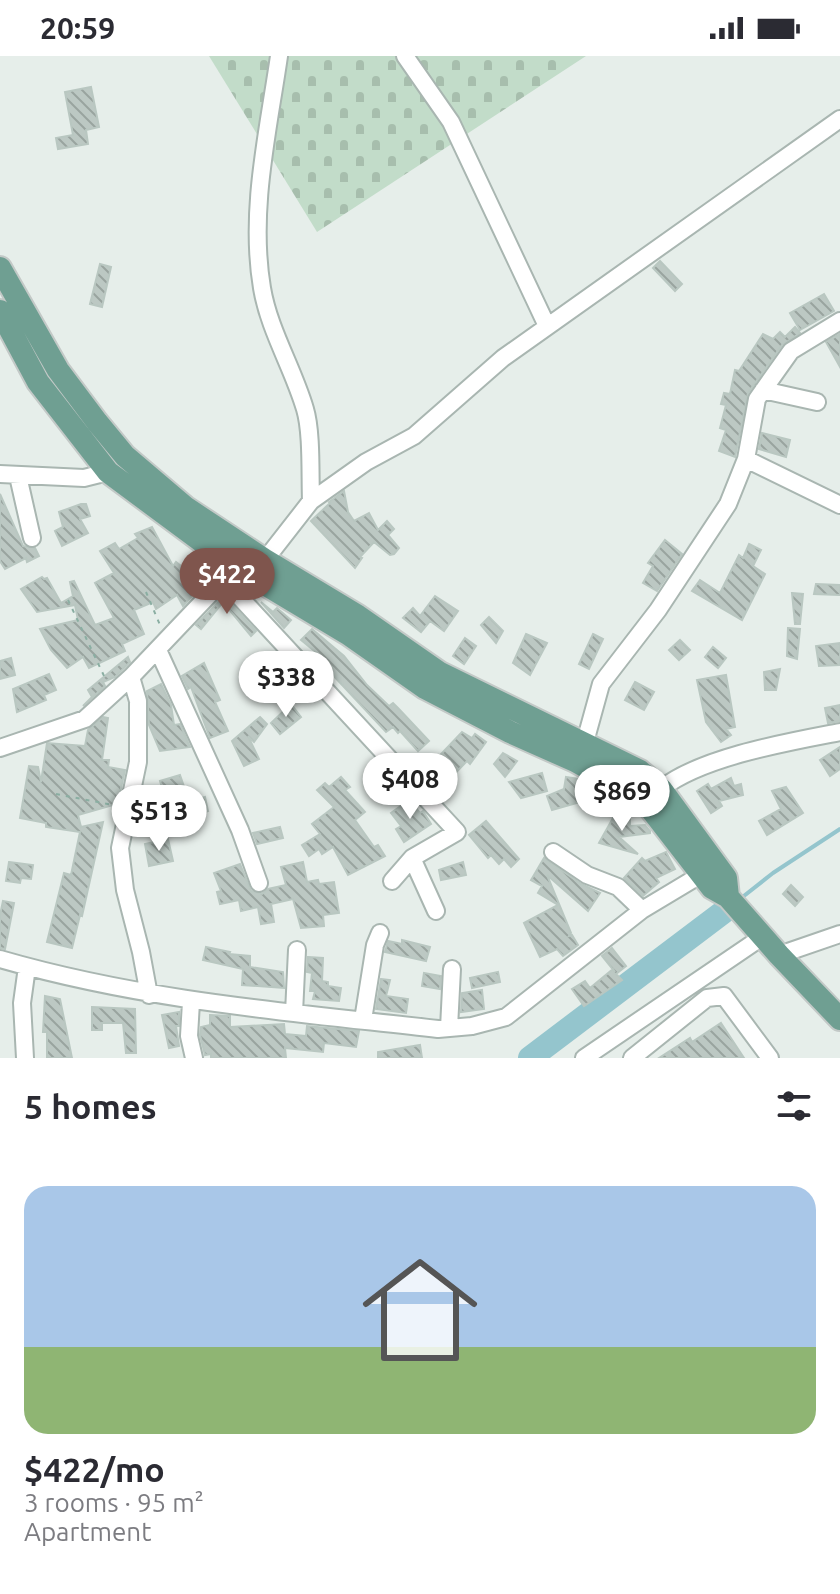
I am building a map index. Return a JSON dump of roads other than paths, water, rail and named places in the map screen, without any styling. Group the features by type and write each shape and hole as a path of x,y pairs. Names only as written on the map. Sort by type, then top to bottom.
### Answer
{"main road":[{"path":"0,268 58,370 125,456 185,507 358,616 440,673 640,771 661,789 726,878 728,897"},
{"path":"0,311 38,382 108,472 230,573 348,634 425,688 575,761 643,799 712,888 728,897 840,1019"}],"street":[{"path":"279,56 260,182 258,244 262,289 274,331 306,411 311,501"},
{"path":"405,56 451,122 547,326"},
{"path":"265,560 311,501 366,462 414,436 479,376 840,119"},
{"path":"585,742 601,684 658,610 728,504 746,459 757,399 791,351 840,321"},
{"path":"763,390 817,402"},
{"path":"746,459 840,505"},
{"path":"0,474 84,478 108,472"},
{"path":"18,476 32,538"},
{"path":"0,748 85,719 163,645 230,573 457,832 412,858 392,881"},
{"path":"163,645 259,883"},
{"path":"131,677 138,701 138,762 120,848 125,890 149,995"},
{"path":"661,789 679,775 693,770 780,743 840,732"},
{"path":"553,852 587,875 618,887 642,910"},
{"path":"412,858 436,911"},
{"path":"0,959 191,1002 449,1028 472,1026 506,1017 642,910 702,874"},
{"path":"363,1020 375,945 380,933"},
{"path":"779,955 840,934"},
{"path":"584,1058 762,937"},
{"path":"294,1013 297,950"},
{"path":"25,1058 22,1003 27,967"},
{"path":"449,1028 452,969"},
{"path":"632,1058 707,998 724,996 770,1058"},
{"path":"191,1002 189,1036 194,1058"}],"waterway":[{"path":"740,899 840,829"},
{"path":"530,1058 726,910"}]}
